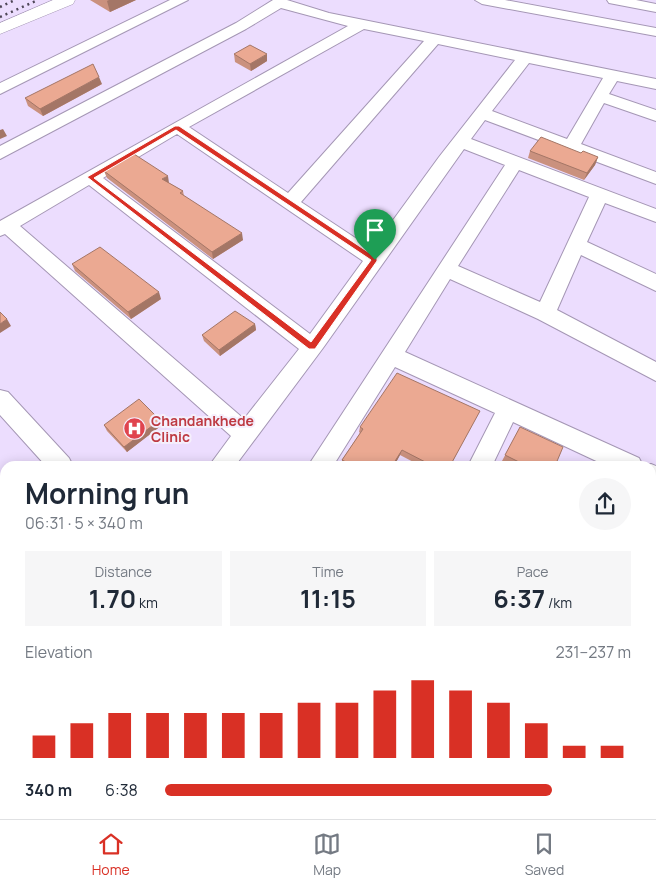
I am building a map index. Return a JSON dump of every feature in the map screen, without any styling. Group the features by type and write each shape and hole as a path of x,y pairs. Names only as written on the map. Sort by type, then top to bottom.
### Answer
{"street":[{"path":"0,29 67,0"},
{"path":"0,89 181,0"},
{"path":"482,0 656,32"},
{"path":"519,7 550,0"},
{"path":"614,0 656,8"},
{"path":"0,153 233,30 280,1 300,11 433,40 656,84"},
{"path":"245,434 4,227 177,127 362,24"},
{"path":"290,203 433,40"},
{"path":"225,461 312,347 460,141 524,57"},
{"path":"572,145 612,75"},
{"path":"600,96 656,116"},
{"path":"481,113 572,145 656,178"},
{"path":"177,127 375,260"},
{"path":"460,141 656,216"},
{"path":"323,461 393,356 516,161"},
{"path":"90,177 312,347"},
{"path":"545,313 600,194"},
{"path":"577,245 656,283"},
{"path":"448,270 545,313 656,372"},
{"path":"393,356 620,461"},
{"path":"0,399 56,461"},
{"path":"482,461 508,410"}],"building":[{"path":"250,45 267,54 250,64 234,54"},
{"path":"93,64 99,77 40,109 25,98"},
{"path":"541,137 581,153 583,151 598,157 587,173 530,151"},
{"path":"134,154 168,176 162,179 183,191 180,193 242,233 212,252 104,171"},
{"path":"100,247 159,292 128,312 72,264"},
{"path":"235,311 255,324 219,350 202,335"},
{"path":"0,312 7,319 0,324"},
{"path":"397,373 480,411 453,461 423,461 402,450 395,461 342,460 363,429 360,427"},
{"path":"139,399 160,420 124,447 104,425"},
{"path":"520,427 563,447 557,461 517,461 505,455"}],"railway":[{"path":"0,7 15,0"},
{"path":"0,17 38,0"}],"place":[{"name":"Chandankhede Clinic","path":"135,428"}],"route":[{"path":"177,127 375,260 312,347 90,177 177,127"}]}
